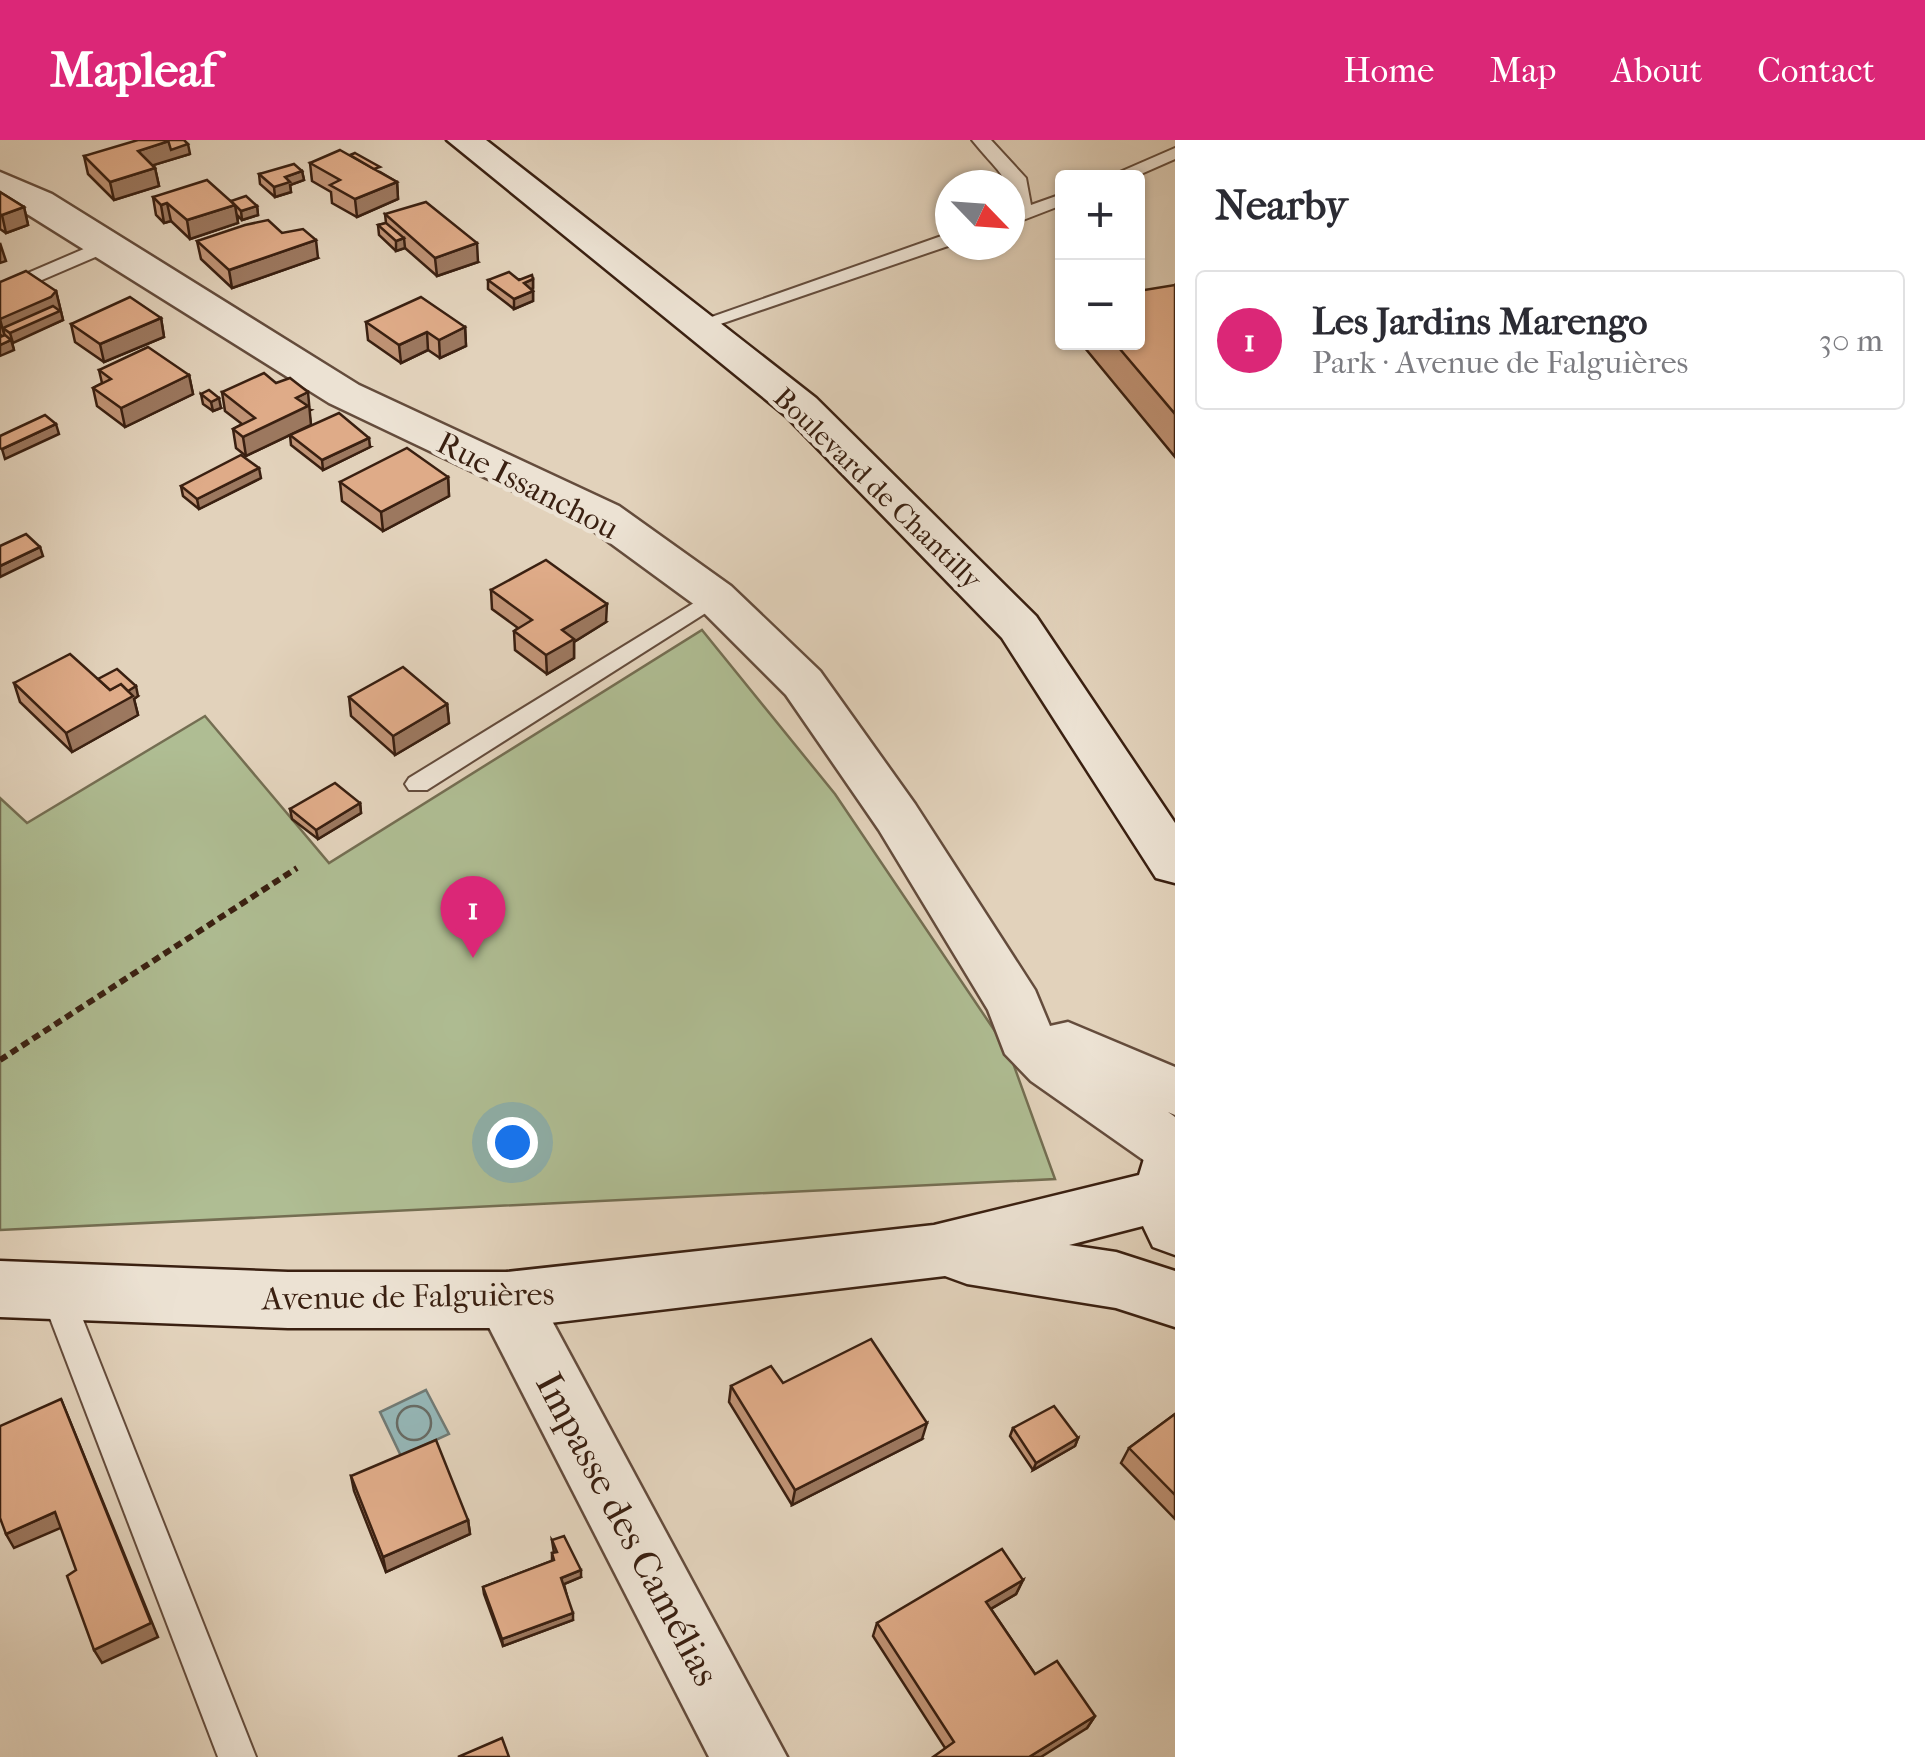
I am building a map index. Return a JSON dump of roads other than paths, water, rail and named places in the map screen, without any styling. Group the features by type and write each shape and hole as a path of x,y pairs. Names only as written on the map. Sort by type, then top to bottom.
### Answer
{"street":[{"name":"Boulevard de Chantilly","path":"464,140 801,408 1019,627 1175,864"},
{"name":"Rue Issanchou","path":"0,183 344,394 603,516 715,597 803,683 897,817 1015,1006 1025,1038 1051,1064 1173,1161"},
{"name":"Avenue de Falguières","path":"934,1252 1173,1161"},
{"name":"Avenue de Falguières","path":"28,1290 288,1300 507,1300 934,1252 1066,1270 1175,1299"},
{"name":"Impasse des Camélias","path":"507,1300 749,1757"}],"lane":[{"path":"981,140 1009,170"},
{"path":"1134,170 1175,153"},
{"path":"1025,213 1055,202"},
{"path":"696,326 935,244"},
{"path":"0,292 106,245"},
{"path":"418,784 715,597"},
{"path":"28,1290 238,1757"}],"water":[{"path":"426,1390 449,1434 401,1456 380,1412"}],"place":[{"name":"Les Jardins Marengo","path":"473,958"}]}
